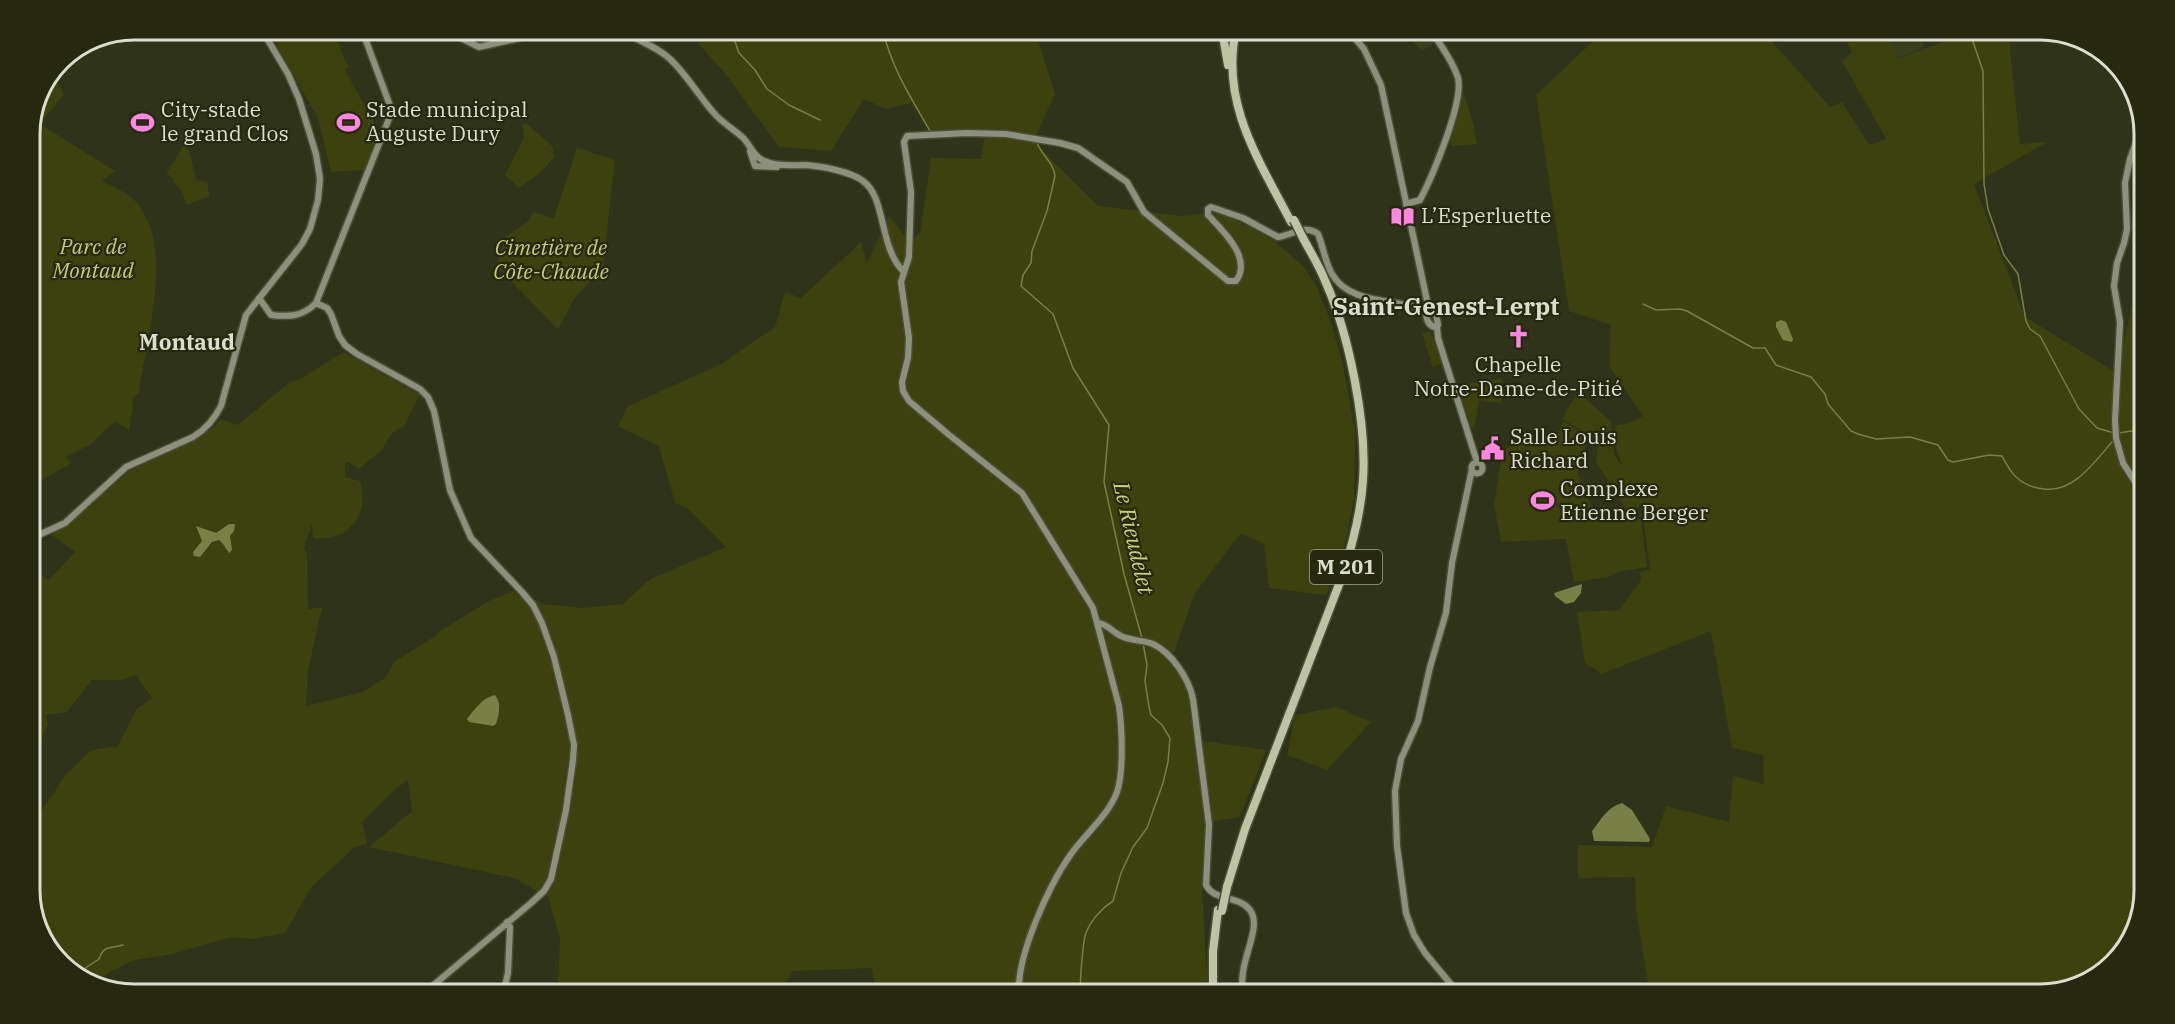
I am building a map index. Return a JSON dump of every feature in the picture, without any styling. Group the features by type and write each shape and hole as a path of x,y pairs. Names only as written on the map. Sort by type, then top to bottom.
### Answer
{"highway":[{"path":"1224,40 1235,100"},
{"name":"M 201","path":"1215,984 1217,938 1225,887 1343,574 1354,538 1362,496 1364,468 1362,432 1342,327 1326,283 1245,131 1235,100 1232,67 1236,40"},
{"name":"M 201","path":"1236,40 1235,66 1242,110 1263,162 1292,221"}],"street":[{"path":"41,534 65,522 126,467 203,431 214,419 221,406 246,315 302,244 310,229 318,200 320,179 315,154 299,99 284,66 268,40"},
{"path":"259,298 271,315 297,315 304,313 316,303 392,111 365,40"},
{"path":"465,40 479,47 510,40"},
{"path":"636,40 671,60 711,109 745,140 749,148 760,159 784,166 812,166 840,172 864,181 872,191 877,204 888,248 894,261 903,271"},
{"path":"1354,40 1370,60 1381,85 1429,311"},
{"path":"1406,204 1420,201 1430,182 1458,97 1459,84 1455,71 1437,40"},
{"path":"1018,984 1023,954 1052,888 1070,855 1112,803 1119,784 1121,723 1119,706 1098,623 1089,599 1022,493 948,434 905,395 902,382 908,358 909,338 901,289 903,271 909,257 911,208 904,142 907,136 1006,134 1078,148 1131,187 1144,212 1219,274 1233,282 1239,278 1239,253 1209,215 1209,207 1243,218 1278,237 1307,228 1313,230 1318,234 1331,273 1342,285 1363,296 1436,313 1439,321 1434,326 1470,440 1475,467 1452,562 1446,613 1430,667 1418,721 1401,759 1397,775 1395,803 1397,846 1406,913 1414,935 1425,953 1451,984"},
{"path":"2134,149 2125,183 2127,229 2114,286 2120,322 2116,434 2123,463 2134,480"},
{"path":"316,303 327,308 345,345 424,393 434,411 450,490 472,541 522,592 533,605 542,622 554,657 574,745 572,777 551,879 544,891 435,984"},
{"path":"1098,623 1105,624 1118,635 1145,642 1162,650 1184,675 1192,692 1209,825 1206,885 1214,894 1230,898 1245,906 1250,911 1255,924 1241,976 1242,984"},
{"path":"505,984 510,927 507,922"}],"shaded area":[{"path":"1432,40 1434,44 1422,51 1412,41"},
{"path":"1893,40 1923,40 1924,48 1896,59"},
{"path":"1781,320 1786,322 1793,339 1792,342 1783,340 1776,327 1776,322"},
{"path":"229,524 235,524 230,536 232,550 229,553 219,540 212,542 200,557 194,556 193,552 202,541 196,526 216,533"},
{"path":"1582,584 1581,593 1574,602 1566,604 1555,596 1554,593"},
{"path":"495,695 499,705 496,724 493,726 469,722 467,719 479,704"},
{"path":"1622,803 1632,810 1650,839 1649,842 1594,841 1592,831 1601,818"}],"green space":[{"path":"275,40 338,40 349,67 345,70 380,134 366,170 331,172 318,119"},
{"path":"695,40 1038,40 1055,94 1036,135 1002,129 930,130 914,102 886,109 864,99 831,151 779,147 724,72"},
{"path":"1594,40 1771,40 1830,107 1842,102 1869,145 1886,139 1842,61 1852,52 1846,40 1893,40 1897,59 1949,40 2009,40 2020,144 2047,142 1974,184 2025,317 2117,373 2134,296 2133,908 2122,936 2111,951 2093,968 2059,982 2040,984 1648,984 1636,910 1635,877 1578,878 1578,845 1652,847 1666,806 1729,822 1733,776 1764,784 1763,755 1732,748 1711,631 1602,674 1585,663 1577,612 1619,610 1641,580 1640,572 1650,569 1641,505 1628,512 1596,462 1598,442 1563,419 1579,392 1611,422 1614,454 1623,467 1617,452 1615,425 1627,424 1643,416 1609,366 1611,325 1569,311 1536,95"},
{"name":"Parc de Montaud","path":"56,81 64,94 42,121 44,110"},
{"path":"1462,93 1464,93 1473,123 1477,144 1452,146 1448,135"},
{"path":"526,123 553,147 555,156 540,173 519,188 505,175 524,137 522,125"},
{"name":"Parc de Montaud","path":"42,125 115,171 102,181 134,199 148,222 154,244 155,295 139,392 132,399 129,430 115,421 91,444 66,457 71,464 41,480"},
{"path":"985,136 1033,141 1098,206 1182,216 1218,212 1270,237 1304,267 1317,287 1330,320 1342,360 1355,431 1354,500 1343,553 1326,595 1269,588 1264,544 1241,533 1195,593 1171,660 1190,694 1196,740 1266,750 1240,817 1209,822 1202,887 1207,984 874,984 872,968 792,971 786,984 558,984 560,939 548,897 514,878 369,847 412,811 408,780 394,790 362,822 367,844 355,847 312,886 285,933 252,939 230,937 173,954 134,960 103,977 77,964 64,951 50,931 42,908 41,812 67,773 92,750 118,746 136,709 152,698 136,675 122,680 92,680 67,712 46,715 48,724 41,741 41,575 49,580 75,552 48,532 93,500 126,467 191,442 216,426 220,419 238,425 286,385 307,375 343,352 420,395 404,426 392,433 381,451 359,469 348,462 345,463 345,477 360,481 362,493 362,505 353,524 337,536 313,538 312,523 304,549 307,554 308,609 322,607 308,671 306,706 363,692 385,678 394,662 440,631 489,601 517,590 543,604 582,608 623,604 650,579 726,547 686,507 675,503 659,446 618,426 628,406 721,364 775,327 785,292 801,298 861,242 867,263 889,216 909,241 920,233 931,158 981,159","holes":["490,696 497,697 500,709 493,726 467,719"]},
{"path":"187,143 196,179 207,183 210,196 187,205 174,179 166,174"},
{"name":"Cimetière de Côte-Chaude","path":"577,148 615,160 603,267 574,299 558,329 496,266 506,236 529,221 533,212 554,218"},
{"path":"1431,332 1442,363 1433,368 1422,333"},
{"path":"1502,379 1501,403 1479,400 1472,429 1457,385"},
{"name":"Complexe Etienne Berger","path":"1563,421 1588,437 1578,474 1592,508 1602,518 1610,520 1641,519 1647,567 1618,572 1608,577 1574,582 1566,539 1501,542 1494,505 1503,449 1517,440 1534,444 1551,441 1556,437"},
{"path":"1337,707 1371,722 1327,770 1287,755 1295,715"}],"waterway":[{"path":"734,40 739,53 755,70 767,89 789,105 820,120"},
{"name":"Le Rieudelet","path":"886,40 896,70 930,131 942,131"},
{"path":"1972,40 1983,71 1984,184 1988,209 2004,255 2018,274 2026,321 2030,329 2040,336 2079,409 2097,428 2114,433"},
{"name":"Le Rieudelet","path":"1036,140 1052,166 1055,176 1047,211 1032,251 1031,263 1023,275 1021,286 1053,314 1073,368 1109,425 1104,482 1124,574 1142,638"},
{"path":"1643,304 1656,310 1687,311 1753,348 1765,348 1776,365 1811,377 1825,394 1828,404 1851,431 1876,439 1910,437 1938,445 1948,460 1953,462 1989,455 2002,456 2015,476 2032,487 2055,489 2074,481 2113,441"},
{"path":"2119,433 2134,430"},
{"name":"Le Rieudelet","path":"1081,984 1086,933 1097,915 1113,901 1121,873 1133,847 1147,828 1168,762 1170,738 1162,725 1151,715 1149,707 1145,681 1147,665 1143,643"},
{"path":"84,969 99,959 106,949 123,945"}],"place":[{"name":"City-stade le grand Clos","path":"143,122"},
{"name":"Stade municipal Auguste Dury","path":"348,122"},
{"name":"L’Esperluette","path":"1403,216"},
{"name":"Chapelle Notre-Dame-de-Pitié","path":"1518,337"},
{"name":"Salle Louis Richard","path":"1492,449"},
{"name":"Complexe Etienne Berger","path":"1542,501"}],"district":[{"name":"Saint-Genest-Lerpt","path":"1446,307"},
{"name":"Montaud","path":"187,342"}]}
